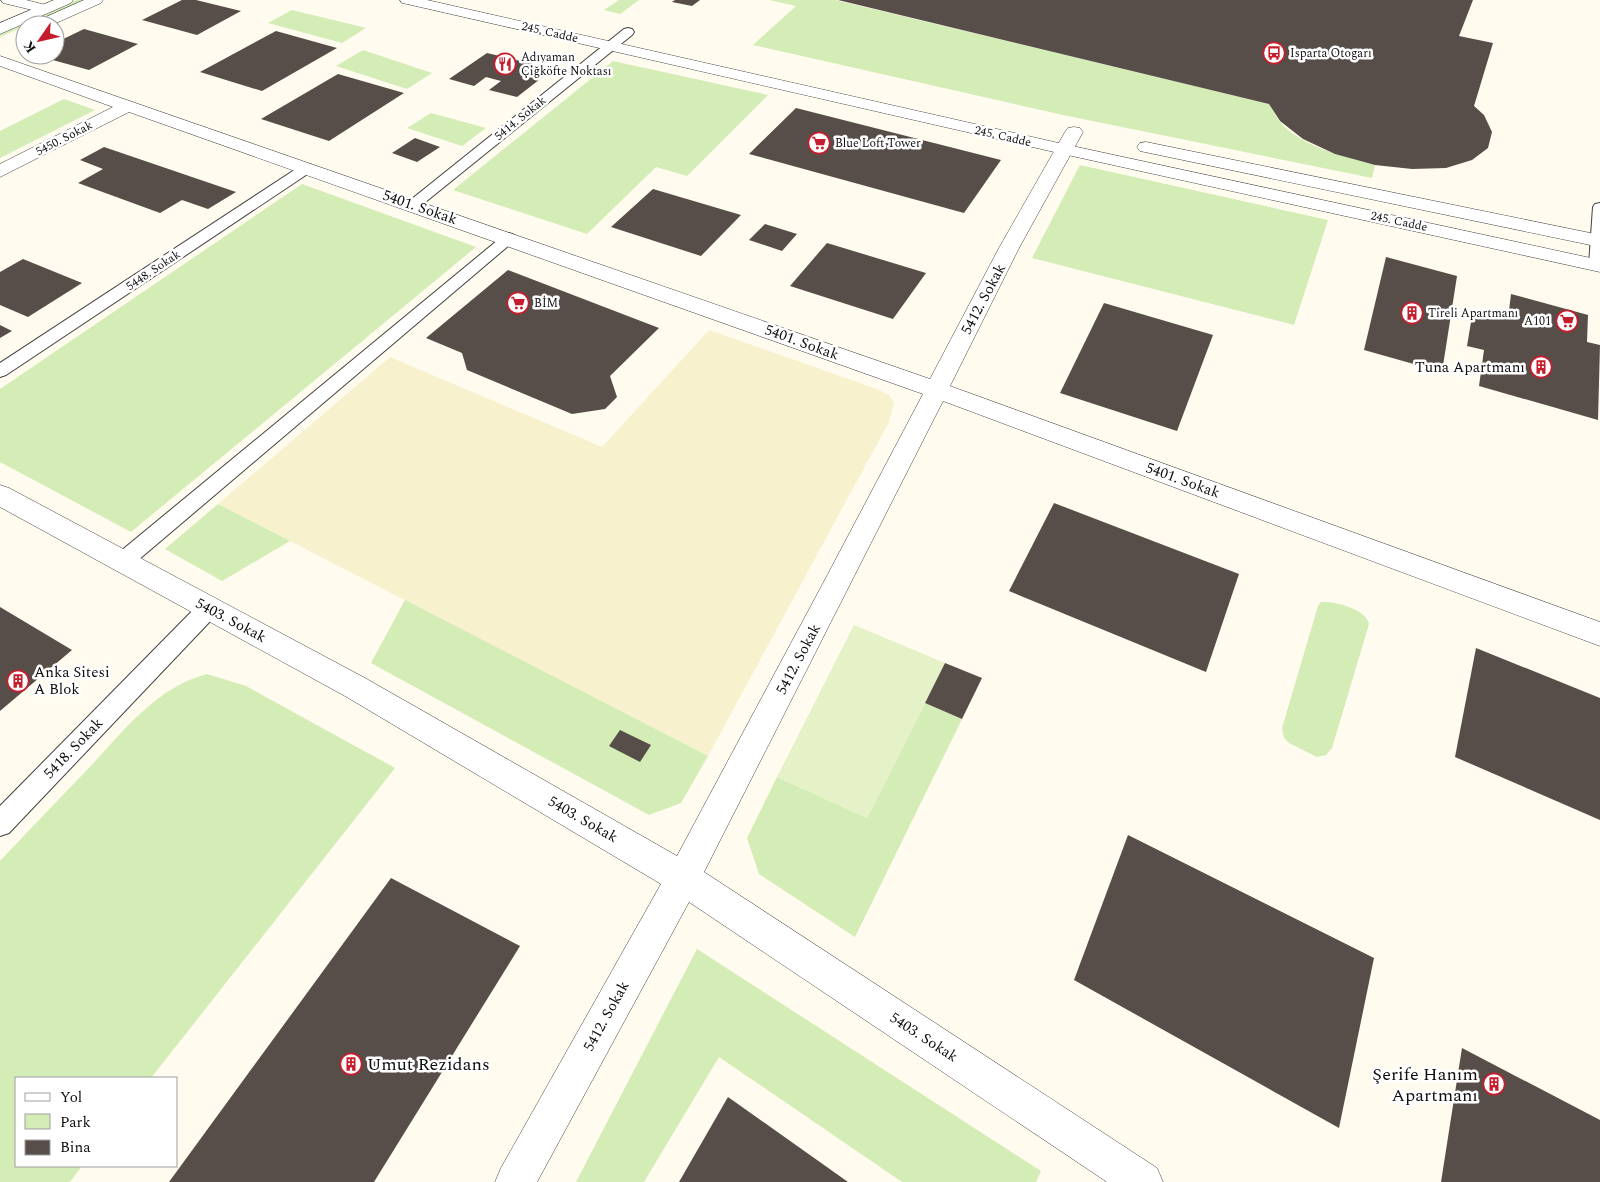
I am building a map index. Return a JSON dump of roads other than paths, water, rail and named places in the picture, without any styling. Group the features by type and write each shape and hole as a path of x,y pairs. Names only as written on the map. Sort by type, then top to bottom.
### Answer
{"street":[{"path":"8,0 45,10"},
{"path":"0,29 66,0"},
{"path":"62,15 96,0"},
{"name":"245. Cadde","path":"416,1 610,46 1071,136 1598,265"},
{"path":"610,28 646,36"},
{"path":"0,43 15,36"},
{"name":"5401. Sokak","path":"0,61 509,238 935,390 1600,634"},
{"name":"5450. Sokak","path":"0,170 128,106"},
{"name":"5412. Sokak","path":"515,1182 683,878 838,582 935,390 1071,136"},
{"name":"245. Cadde","path":"1131,144 1598,241"},
{"name":"5403. Sokak","path":"0,495 436,733 683,878 1143,1182"}],"lane":[{"name":"5414. Sokak","path":"413,205 628,32"},
{"name":"5448. Sokak","path":"0,372 307,168"},
{"path":"1598,265 1600,207"},
{"path":"123,561 509,238"},
{"name":"5418. Sokak","path":"0,824 209,608"}],"place":[{"name":"Isparta Otogarı","path":"1274,53"},
{"name":"Adıyaman Çiğköfte Noktası","path":"505,64"},
{"name":"Blue Loft Tower","path":"819,143"},
{"name":"BİM","path":"518,303"},
{"name":"Tireli Apartmanı","path":"1412,313"},
{"name":"A101","path":"1567,321"},
{"name":"Tuna Apartmanı","path":"1541,367"},
{"name":"Anka Sitesi A Blok","path":"18,681"},
{"name":"Umut Rezidans","path":"351,1064"},
{"name":"Şerife Hanım Apartmanı","path":"1494,1084"}]}
